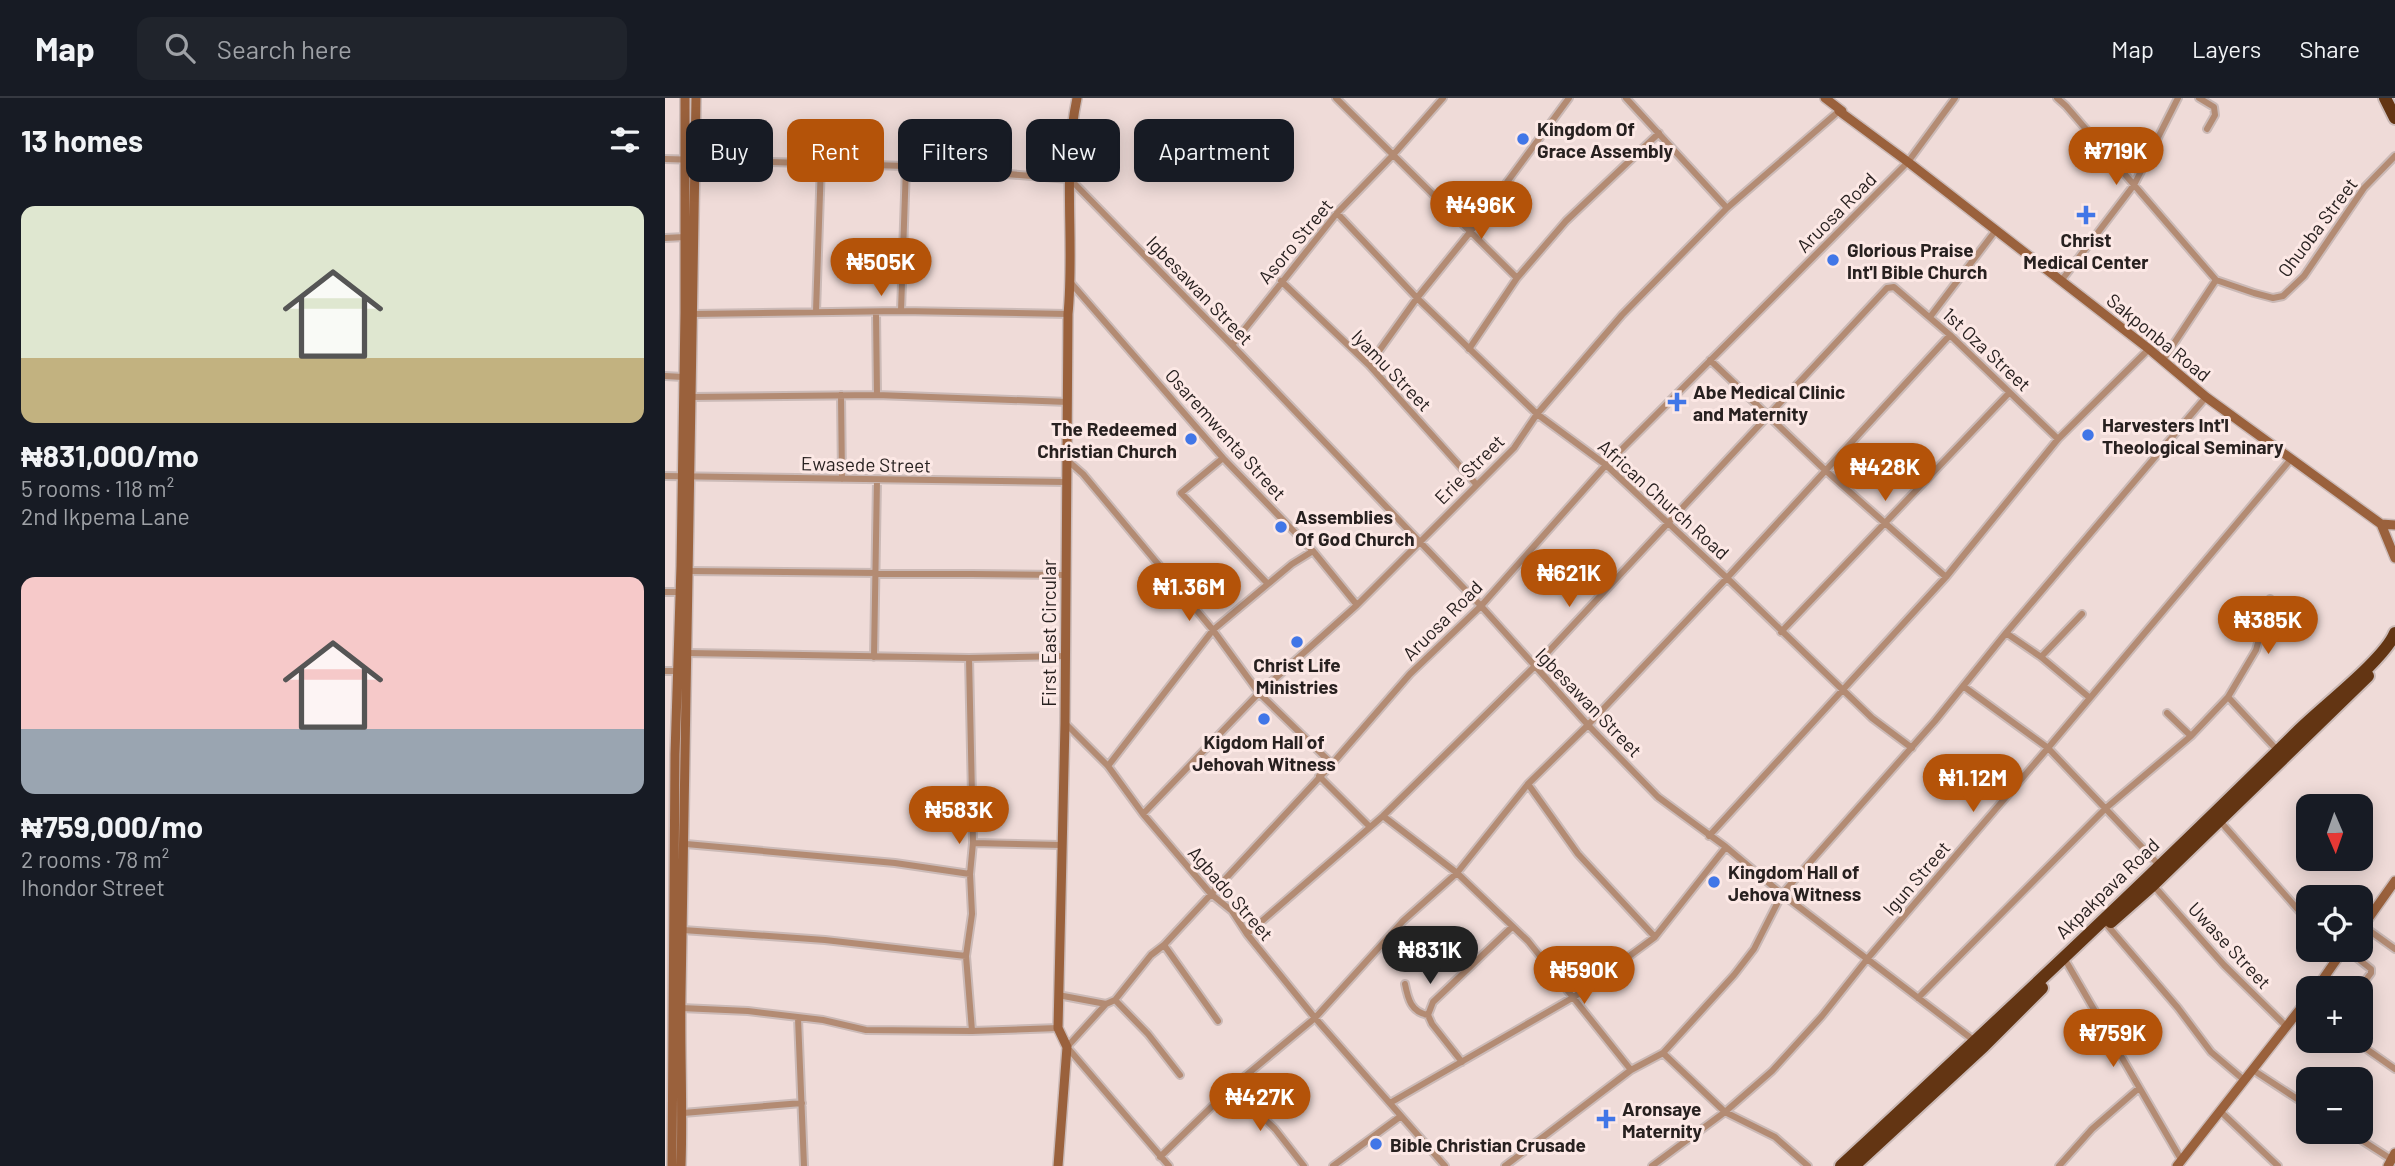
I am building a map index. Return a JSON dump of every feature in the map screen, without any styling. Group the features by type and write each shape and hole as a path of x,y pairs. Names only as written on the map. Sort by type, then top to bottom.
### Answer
{"highway":[{"path":"2385,98 2395,118"},
{"name":"Akpakpava Road","path":"1854,1166 2159,865 2387,648 2395,634"},
{"name":"Akpakpava Road","path":"1841,1166 1980,1044 2153,885 2385,660 2395,654"}],"main road":[{"path":"685,98 687,119"},
{"path":"693,119 695,98"},
{"name":"First East Circular","path":"1073,119 1077,98"},
{"name":"Sakponba Road","path":"1825,98 2149,349 2206,397 2381,524"},
{"path":"672,1166 668,1113 669,1043 674,931 686,844 688,571 684,377 685,237 689,182"},
{"path":"681,1166 681,1008 674,931 670,754 678,671 692,397 690,182"},
{"name":"First East Circular","path":"1058,1166 1067,1047 1058,1028 1058,995 1066,656 1070,182"},
{"path":"2395,525 2381,524 2395,558"},
{"path":"2373,912 2395,881"},
{"path":"2180,1163 2296,1014"}],"street":[{"path":"1336,98 1517,278"},
{"name":"Asoro Street","path":"1232,345 1337,213 1443,98"},
{"path":"1369,366 1417,298 1471,231 1569,98"},
{"path":"1626,98 1727,208"},
{"name":"Aruosa Road","path":"1067,1047 1106,1004 1115,1000 1151,955 1164,945 1332,764 1410,674 1481,606 1606,465 1907,162 1955,98"},
{"path":"2057,98 2216,280 2163,360"},
{"path":"2061,281 2134,186 2178,98"},
{"path":"2199,98 2214,107 2215,115 2207,129"},
{"name":"Erie Street","path":"1143,814 1259,693 1357,605 1514,448 1537,414 1622,315 1727,208 1839,111"},
{"path":"1469,349 1517,278 1566,221 1659,133"},
{"name":"Ohuoba Street","path":"2216,280 2273,298 2283,296 2304,276 2364,188 2395,156"},
{"path":"665,159 686,160"},
{"path":"816,312 820,182"},
{"path":"901,312 905,182"},
{"name":"Igbesawan Street","path":"1073,182 1481,606 1534,667 1658,797 1980,1044"},
{"name":"African Church Road","path":"1337,213 1417,298 1537,414 1606,465 1872,718 1912,748"},
{"path":"1930,317 1996,230"},
{"path":"665,238 685,237"},
{"name":"Iyamu Street","path":"1281,281 1369,366 1476,484"},
{"name":"Osaremwenta Street","path":"1071,283 1223,458 1313,551 1357,605"},
{"name":"1st Oza Street","path":"1767,414 1887,288 1892,287 1950,335 2058,439"},
{"path":"876,312 877,395"},
{"path":"693,314 1068,314"},
{"path":"1160,1157 1232,1087 1315,1018 1403,921 1457,873 1528,784 1588,725 1727,578 1950,335"},
{"path":"1709,836 1946,577 2058,439 2149,349"},
{"path":"1710,360 1825,470 1946,577"},
{"path":"665,376 684,377"},
{"path":"1781,632 2009,393"},
{"path":"841,395 842,479"},
{"path":"692,397 877,395 1068,402"},
{"path":"1505,1166 1631,1070 1663,1053 1754,949 1782,894 1912,748 2206,397"},
{"path":"1247,934 1383,816 1534,667 1767,414"},
{"path":"1223,458 1181,493 1267,583"},
{"name":"Igun Street","path":"1652,1166 1725,1112 1772,1071 1822,1016 1868,958 2291,459"},
{"path":"1067,460 1083,474 1213,630 1259,693 1332,764"},
{"name":"Ewasede Street","path":"665,476 1066,482"},
{"path":"874,657 877,480"},
{"path":"1108,766 1213,630 1267,583 1313,551"},
{"path":"688,571 1065,575"},
{"path":"665,592 680,592"},
{"path":"1918,998 2106,808 2191,736 2228,697 2256,650 2270,599"},
{"path":"2041,657 2082,614"},
{"path":"2006,633 2041,657 2089,698"},
{"path":"687,653 969,658 1066,656"},
{"path":"969,658 973,843 972,914 966,956 972,1031"},
{"path":"665,671 678,671"},
{"path":"1963,686 2048,748 2159,865"},
{"path":"2228,697 2278,751"},
{"path":"2167,713 2191,736"},
{"name":"Agbado Street","path":"1065,723 1108,766 1143,814 1211,894 1232,911 1247,934 1315,1018 1445,1166"},
{"path":"1319,776 1370,827"},
{"path":"1528,784 1579,854 1655,937"},
{"path":"1383,816 1457,873 1528,941 1631,1070"},
{"path":"2220,820 2296,907"},
{"path":"973,843 1061,845"},
{"path":"686,844 895,863 971,874"},
{"path":"1390,1103 1574,997 1655,937 1726,847"},
{"name":"Uwase Street","path":"2153,885 2224,965 2286,1026"},
{"path":"2107,925 2211,1052 2244,1080"},
{"path":"1462,1062 1428,1015 1433,1002 1512,927"},
{"path":"674,931 825,940 966,956"},
{"path":"2373,934 2395,949"},
{"path":"1164,945 1218,1021"},
{"path":"2359,962 2371,969 2369,976"},
{"path":"2067,963 2180,1163"},
{"path":"1405,984 1409,1002 1421,1014 1428,1015"},
{"path":"1058,995 1106,1004"},
{"path":"1115,1000 1148,1034 1180,1074"},
{"path":"681,1008 748,1011 823,1020 866,1030 972,1031 1058,1028"},
{"path":"798,1018 804,1166"},
{"path":"1067,1047 1169,1166"},
{"path":"1663,1053 1725,1112 1775,1138 1808,1166"},
{"path":"2372,1053 2395,1069"},
{"path":"2253,1070 2296,1098"},
{"path":"1232,1087 1275,1129 1304,1166"},
{"path":"2059,1166 2092,1129 2139,1088"},
{"path":"683,1113 802,1103"},
{"path":"2220,1111 2278,1166"},
{"path":"1333,1166 1401,1116"},
{"path":"2368,1144 2391,1159"}],"place":[{"name":"Kingdom Of Grace Assembly","path":"1523,139"},
{"name":"Christ Medical Center","path":"2086,215"},
{"name":"Glorious Praise Int'l Bible Church","path":"1833,260"},
{"name":"Abe Medical Clinic and Maternity","path":"1677,402"},
{"name":"Harvesters Int'l Theological Seminary","path":"2088,435"},
{"name":"The Redeemed Christian Church","path":"1191,439"},
{"name":"Assemblies Of God Church","path":"1281,527"},
{"name":"Christ Life Ministries","path":"1297,642"},
{"name":"Kigdom Hall of Jehovah Witness","path":"1264,719"},
{"name":"Kingdom Hall of Jehova Witness","path":"1714,882"},
{"name":"Aronsaye Maternity","path":"1606,1119"},
{"name":"Bible Christian Crusade","path":"1376,1144"}]}
